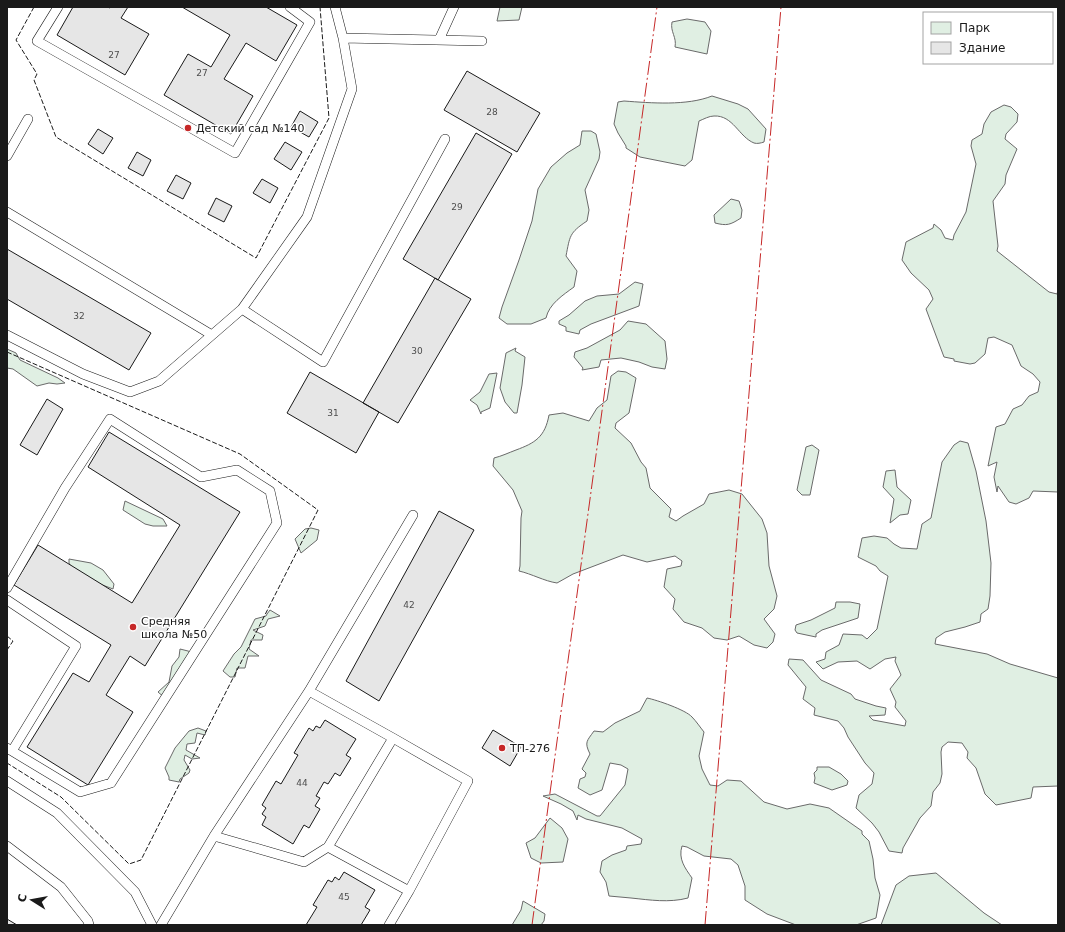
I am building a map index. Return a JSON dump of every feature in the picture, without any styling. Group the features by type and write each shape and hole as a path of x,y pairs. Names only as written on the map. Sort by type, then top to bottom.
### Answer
{"lane":[{"path":"58,7 37,41 235,153 310,22 290,7"},
{"path":"7,335 83,374 130,392 159,381 242,309 307,217 352,89 343,38 335,7"},
{"path":"439,40 454,7"},
{"path":"343,38 482,41"},
{"path":"7,156 28,119"},
{"path":"242,309 323,362 445,139"},
{"path":"7,212 212,335"},
{"path":"7,588 65,488 110,419 202,477 237,470 270,491 277,523 111,783 80,792 10,749 76,646 7,600"},
{"path":"161,925 214,836 309,691 413,515"},
{"path":"309,691 468,781 389,925"},
{"path":"214,836 304,862 328,847 393,738"},
{"path":"7,781 57,813 135,892 152,925"},
{"path":"7,846 60,887 88,921 89,925"},
{"path":"328,847 409,891"}],"green space":[{"path":"500,7 522,7 519,20 497,21"},
{"path":"687,19 705,22 711,31 707,54 675,47 672,22"},
{"path":"712,96 738,104 748,109 766,129 764,142 755,143 749,140 726,119 714,116 708,117 699,121 692,160 685,166 640,157 626,148 614,124 618,102 680,103"},
{"path":"1004,105 1011,107 1018,114 1017,122 1006,134 1005,139 1017,149 1006,175 1005,184 993,201 998,246 997,251 1049,292 1057,294 1058,290 1058,492 1033,491 1029,498 1016,504 1009,502 998,486 997,492 994,477 997,462 988,466 996,427 1005,424 1013,409 1022,405 1029,396 1038,392 1040,382 1033,374 1021,366 1012,345 994,337 988,338 985,354 975,363 970,364 954,361 954,359 944,357 926,309 933,299 929,290 911,273 902,260 906,242 933,228 934,224 941,230 945,238 953,240 966,212 976,164 971,146 972,140 982,134 984,124 991,112"},
{"path":"582,131 591,131 596,134 600,152 599,159 585,190 589,210 587,221 574,232 568,244 566,256 577,271 574,287 553,304 546,318 531,324 507,324 499,318 532,221 538,189 551,167 567,153 580,145"},
{"path":"731,199 739,201 742,210 741,218 728,224 715,223 714,215"},
{"path":"635,282 643,284 639,306 591,324 580,330 579,334 566,331 566,327 559,324 559,321 569,315 585,301 597,296 619,294"},
{"path":"628,321 646,324 665,341 667,359 665,369 652,367 621,358 601,360 599,367 582,370 583,368 574,357 575,352 587,348 620,330"},
{"path":"516,348 515,351 525,357 517,413 514,413 505,402 500,388 506,353"},
{"path":"7,349 16,353 20,360 58,378 65,383 49,383 37,386 13,369 7,368"},
{"path":"618,371 626,372 636,378 629,413 616,423 615,428 631,443 641,462 646,468 650,488 671,509 669,517 676,521 704,504 709,494 729,490 742,494 762,519 767,533 769,566 777,596 774,609 764,619 775,634 773,642 767,648 754,645 739,636 727,640 714,638 702,628 684,622 673,609 675,599 664,587 667,569 681,566 682,561 675,556 647,562 623,555 573,574 557,583 519,571 522,511 513,490 493,466 494,458 534,442 545,429 549,415 563,413 589,421 597,408 607,400 611,376"},
{"path":"497,373 490,408 481,412 481,414 477,405 470,400 480,392 489,374"},
{"path":"960,441 968,443 976,471 986,521 991,563 990,596 988,609 981,614 980,622 945,632 936,638 935,644 987,654 1010,664 1058,678 1058,786 1033,787 1031,798 996,805 985,794 976,768 967,758 968,752 962,743 948,742 942,747 942,774 940,783 933,792 931,806 920,818 903,848 902,853 889,851 879,832 856,808 859,795 872,784 874,773 865,763 848,737 844,728 838,721 814,715 815,708 803,699 806,687 788,665 789,659 803,660 821,680 851,694 855,699 886,708 885,715 869,716 873,720 905,726 906,721 895,707 896,702 890,689 901,675 895,661 896,657 885,659 870,669 857,661 838,662 823,669 816,662 825,659 826,652 839,645 843,634 862,635 867,639 877,629 888,576 880,571 876,566 858,557 862,538 874,536 887,538 901,548 917,549 922,524 931,518 942,462 954,445"},
{"path":"812,445 819,450 810,495 802,495 797,490 806,447"},
{"path":"895,470 897,487 911,500 908,514 900,515 890,523 894,499 883,487 886,471"},
{"path":"125,501 163,519 167,526 153,526 145,524 123,510"},
{"path":"311,528 319,530 317,540 301,553 295,539 305,529"},
{"path":"69,559 91,563 103,570 114,584 113,589 100,584 71,567"},
{"path":"836,602 860,604 858,618 822,630 816,634 816,637 797,633 795,630 796,625 811,620 835,608"},
{"path":"270,610 280,616 268,619 265,626 253,630 263,635 262,640 251,640 249,649 259,656 248,656 245,668 237,668 235,677 230,677 223,671 234,654 241,647 255,619 266,616"},
{"path":"180,649 193,653 165,698 158,692 169,682 172,666 179,657"},
{"path":"647,698 684,711 695,720 704,732 699,756 702,769 710,785 718,786 727,780 741,781 764,802 787,809 810,804 829,808 862,831 862,834 869,841 875,878 880,895 876,918 856,925 796,925 767,914 745,900 745,886 738,865 731,859 704,856 682,846 682,859 692,878 688,898 681,900 660,901 609,896 606,882 600,872 602,861 612,855 626,850 627,846 641,844 642,839 622,828 586,819 578,815 577,820 573,811 543,796 555,794 597,816 600,816 625,785 628,769 621,765 610,763 602,790 590,795 578,788 580,779 585,777 586,773 582,769 590,754 587,747 587,742 594,731 603,732 615,723 640,711"},
{"path":"198,728 206,731 205,735 197,733 195,743 187,744 186,750 200,758 192,759 185,755 184,760 190,770 189,773 180,779 179,782 169,780 165,768 175,748 189,731"},
{"path":"817,767 829,767 841,774 848,781 847,785 832,790 814,783 814,773 817,770"},
{"path":"550,818 562,828 568,839 563,862 541,863 531,858 526,843 535,838"},
{"path":"936,873 984,913 1002,925 881,925 896,885 909,876"},
{"path":"523,901 545,914 544,921 541,925 512,925 521,910"}],"building":[{"path":"73,7 128,7 121,18 149,34 125,75 57,35"},
{"path":"182,7 266,7 297,25 276,61 246,43 224,79 253,96 231,134 164,95 188,54 211,67 230,35"},
{"path":"467,71 540,113 517,152 444,110"},
{"path":"300,111 318,122 309,137 291,127"},
{"path":"98,129 113,138 103,154 88,144"},
{"path":"476,133 512,154 438,280 403,259"},
{"path":"285,142 302,152 291,170 274,159"},
{"path":"137,152 151,160 143,176 128,168"},
{"path":"176,175 191,183 183,199 167,191"},
{"path":"262,179 278,188 270,203 253,193"},
{"path":"216,198 232,206 224,222 208,214"},
{"path":"7,249 151,333 129,370 7,299"},
{"path":"435,278 471,299 398,423 363,403"},
{"path":"310,372 379,412 356,453 287,413"},
{"path":"47,399 63,409 37,455 20,445"},
{"path":"109,432 240,512 145,666 130,656 106,695 133,712 88,785 27,747 73,673 89,682 111,645 14,585 38,545 132,603 180,525 88,467"},
{"path":"439,511 474,530 379,701 346,681"},
{"path":"325,720 356,739 346,755 351,758 340,776 335,773 328,784 324,782 316,796 320,798 315,806 320,809 309,828 304,825 293,844 262,825 266,817 262,814 266,808 262,805 276,781 281,784 298,755 294,753 309,728 313,731 316,726 320,728"},
{"name":"ТП-276","path":"493,730 521,747 510,766 482,748"},
{"path":"344,872 375,890 365,907 370,910 361,925 306,925 317,907 313,905 328,880 332,882 335,877 339,880"},
{"path":"7,919 17,925 7,925"}],"fence":[{"path":"34,7 16,40 37,74 34,80 56,137 256,258 329,118 320,7"},
{"path":"7,352 240,454 318,510 141,860 129,864 61,797 7,763"},
{"path":"7,636 13,641 7,650"}],"power":[{"path":"532,925 657,7"},
{"path":"705,925 781,7"}],"place":[{"name":"Детский сад №140","path":"188,128"},
{"name":"Средняя школа №50","path":"133,627"},
{"name":"ТП-276","path":"502,748"}]}
